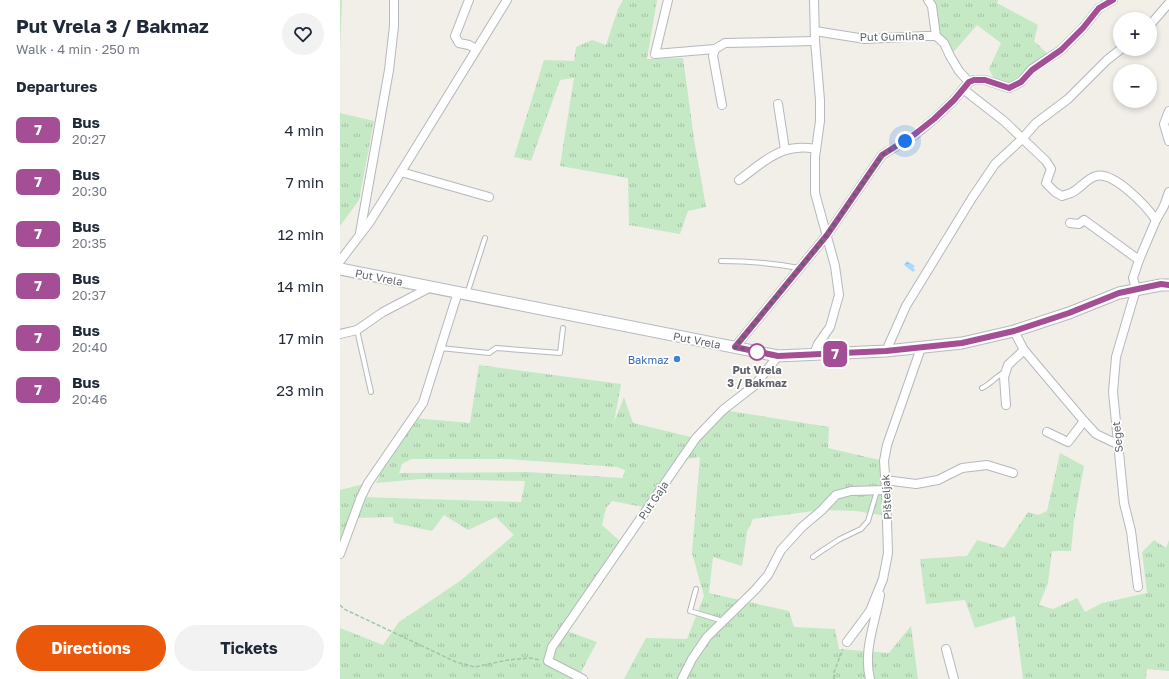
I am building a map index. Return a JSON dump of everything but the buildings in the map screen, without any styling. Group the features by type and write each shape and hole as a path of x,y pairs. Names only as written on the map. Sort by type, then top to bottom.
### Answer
{"main road":[{"name":"Put Vrela","path":"340,269 778,356 886,351 962,343 1014,331 1069,313 1119,293 1161,284 1169,285"}],"street":[{"path":"360,234 389,70 394,26 394,0"},
{"path":"468,0 455,36 459,43 469,45 476,49"},
{"path":"340,261 369,223 507,0"},
{"path":"668,0 655,54 715,49 725,43 815,41"},
{"path":"814,0 815,41 820,100 820,121 816,149 815,193 835,266 839,296 830,327 818,344 814,354"},
{"path":"928,0 932,6 936,36"},
{"path":"735,347 827,235 882,155 915,134 934,119 954,100 969,82 974,80 985,80 1009,88 1021,82 1032,70 1061,50 1083,28 1099,8 1113,0"},
{"path":"1157,17 1169,3"},
{"name":"Put Gumlina","path":"815,31 865,39 936,36 944,43 959,71 969,82"},
{"path":"715,49 713,56 722,105"},
{"path":"886,351 906,306 972,198 995,164 1022,139 1036,123 1068,99 1113,55"},
{"path":"963,89 1004,121 1046,161 1051,169 1046,183 1055,192 1062,196 1071,193 1085,182 1097,176 1105,176 1130,192 1147,207 1156,220"},
{"path":"778,104 785,150"},
{"path":"1169,111 1164,124 1169,141"},
{"path":"739,180 763,162 785,150 797,148 816,149"},
{"path":"401,172 489,197"},
{"name":"Seget","path":"1138,587 1131,531 1124,503 1113,392 1116,357 1136,289 1133,278 1139,260 1169,192"},
{"path":"1070,223 1079,224 1084,220 1139,260"},
{"path":"340,334 357,330 383,312 431,287"},
{"path":"340,554 361,497 368,483 423,403 440,348 463,293"},
{"path":"1014,331 1024,350 1084,421 1096,434 1117,444"},
{"name":"Pišteljak","path":"847,642 870,611 883,579 888,554 884,461 887,445 921,348"},
{"path":"1006,405 1004,378 1008,365 1024,350"},
{"name":"Put Gaja","path":"548,662 552,647 563,630 696,438 723,410 754,385 778,356"},
{"path":"1047,432 1068,442 1084,421"},
{"path":"885,480 916,484 938,480 962,468 987,465 1013,473"},
{"path":"682,679 692,659 707,637 755,590 768,575 781,550 802,527 822,510 836,495 851,492 886,490"},
{"path":"870,679 867,667 867,653 877,614 883,579"},
{"path":"946,649 954,679"},
{"path":"548,662 583,679"}],"lane":[{"path":"463,293 485,238"},
{"path":"721,261 757,262 799,268"},
{"path":"440,348 489,353 496,348 560,353 563,328"},
{"path":"357,330 372,392"},
{"path":"982,388 1006,372"},
{"path":"813,557 840,539 861,529 868,521 877,491"},
{"path":"696,589 690,611 723,621"}],"path":[{"path":"340,605 344,609 393,633 462,663 475,667 508,660 530,658 548,662"},
{"path":"834,679 834,672 840,654 847,642"}],"green space":[{"path":"340,0 342,0 340,50"},
{"path":"623,0 657,0 647,59 683,58 694,139 706,207 688,211 680,234 629,225 628,178 560,166 574,78 560,80 531,161 514,157 544,60 574,61 576,47 592,40 606,45 618,9"},
{"path":"928,0 998,0 997,3 1038,25 1034,41 1051,57 1009,88 997,85 989,69 1001,43 977,25 950,56 936,36"},
{"path":"340,113 374,121 359,200 340,226"},
{"path":"479,365 621,384 614,422 624,397 633,423 695,438 723,410 829,427 828,448 884,461 887,516 856,511 822,510 753,519 747,532 742,566 713,557 709,593 789,611 794,627 835,629 839,649 889,653 911,626 918,679 624,679 646,638 687,639 704,596 692,553 700,457 688,459 668,478 648,508 612,501 606,508 602,525 623,544 564,630 597,642 579,676 586,679 340,679 340,628 383,645 399,622 460,581 514,535 496,517 468,530 444,515 432,531 394,523 393,517 353,518 340,554 340,490 368,483 361,497 521,502 525,481 420,479 376,483 390,455 406,436 404,430 413,418 470,423","holes":["411,459 507,459 617,467 625,470 623,478 527,472 399,473 402,464"]},
{"path":"1060,453 1084,466 1074,521 1071,551 1052,551 1048,583 1039,605 1053,609 1077,598 1085,612 1102,603 1147,593 1142,552 1154,540 1166,548 1169,540 1169,671 1147,669 1146,679 1023,679 1015,616 975,628 965,600 926,604 920,559 967,556 977,540 1004,548 1028,512 1038,515 1047,511"}],"water":[{"path":"907,261 915,266 913,268 915,270 913,272 904,265"}],"bus line":[{"name":"7","path":"1113,0 1099,8 1083,28 1061,50 1032,70 1021,82 1009,88 985,80 974,80 969,82 954,100 934,119 915,134 882,155 827,235 735,347 778,356 886,351 962,343 1014,331 1069,313 1119,293 1161,284 1169,285"}],"place":[{"name":"Put Vrela 3 / Bakmaz","path":"757,352"},
{"name":"Bakmaz","path":"677,359"}],"route":[{"path":"757,352 764,353 735,347 827,235 882,155 905,141"}]}
